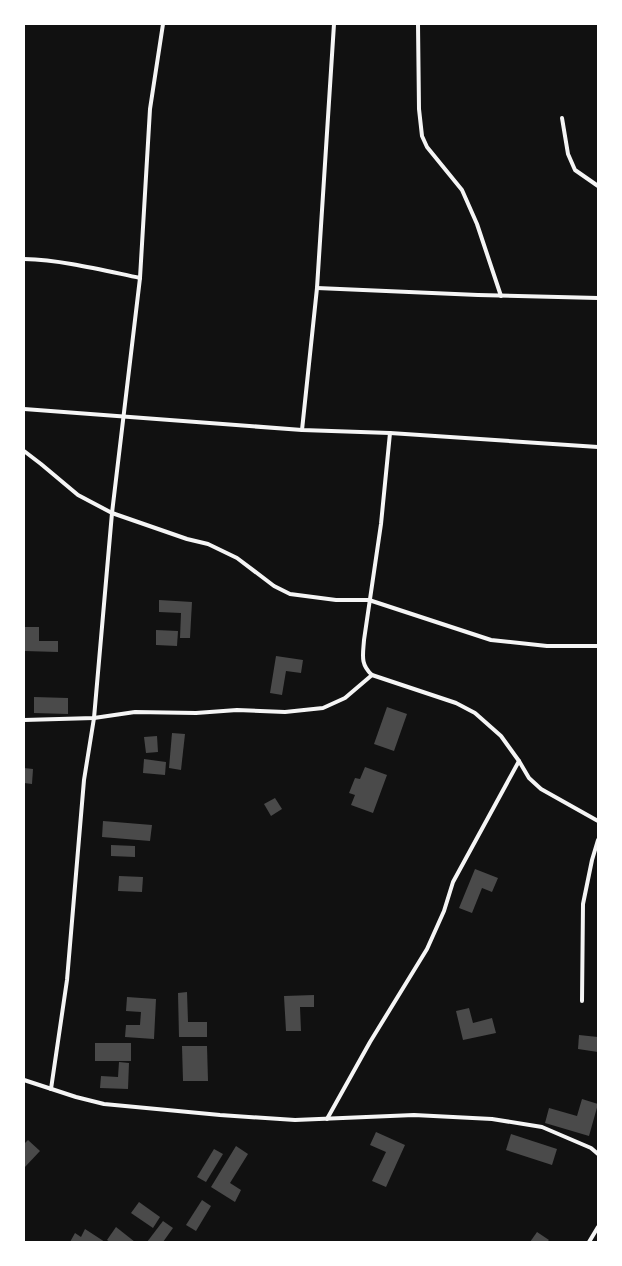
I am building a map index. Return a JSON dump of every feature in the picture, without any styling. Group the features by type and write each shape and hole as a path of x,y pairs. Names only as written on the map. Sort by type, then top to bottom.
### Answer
{"street":[{"path":"52,1089 67,980 84,780 94,718 112,513 140,278 150,109 163,24"},
{"path":"302,430 317,288 334,24"},
{"path":"418,24 419,109 422,136 427,147 462,190 477,224 501,296"},
{"path":"562,118 568,154 575,170 598,186"},
{"path":"24,259 40,259 140,278"},
{"path":"317,288 501,296 598,298"},
{"path":"24,409 302,430 390,433 598,447"},
{"path":"390,433 381,524 369,600 362,659 367,670 372,675 456,703 475,713 502,736 529,778 541,789 598,821"},
{"path":"24,451 78,495 112,513 187,539 208,544 237,558 274,586 290,594 336,600 369,600 491,640 547,646 598,646"},
{"path":"24,720 94,718 136,712 196,713 237,710 285,712 323,708 346,698 372,675"},
{"path":"327,1119 370,1042 427,949 444,911 453,882 519,761"},
{"path":"582,1002 583,904 592,860 598,840"},
{"path":"24,1080 104,1104 295,1120 414,1115 492,1119 542,1127 591,1148 598,1154"},
{"path":"589,1242 598,1227"}],"building":[{"path":"159,600 192,602 190,638 180,638 181,613 159,612"},
{"path":"25,627 39,627 39,641 58,641 58,652 24,651"},
{"path":"156,630 178,631 177,646 156,645"},
{"path":"276,656 303,660 301,673 286,671 282,695 270,693"},
{"path":"34,697 68,698 68,714 34,713"},
{"path":"387,707 407,714 394,751 374,744"},
{"path":"172,733 185,734 181,770 169,768"},
{"path":"157,736 158,752 146,753 144,737"},
{"path":"144,759 166,762 165,775 143,773"},
{"path":"365,767 387,775 373,813 351,805 355,795 349,793 355,778 360,779"},
{"path":"24,768 33,769 32,784 24,783"},
{"path":"275,798 282,809 271,816 264,804"},
{"path":"103,821 152,825 150,841 102,837"},
{"path":"111,845 135,846 135,857 111,856"},
{"path":"475,869 498,878 492,892 482,888 472,913 459,908"},
{"path":"119,876 143,877 142,892 118,891"},
{"path":"187,992 188,1022 207,1022 207,1037 179,1037 178,993"},
{"path":"314,995 314,1007 300,1007 301,1031 286,1031 284,996"},
{"path":"127,997 156,999 154,1039 125,1037 126,1025 140,1025 141,1012 126,1011"},
{"path":"469,1008 473,1023 492,1018 496,1033 463,1040 456,1011"},
{"path":"579,1035 598,1037 598,1052 578,1049"},
{"path":"95,1043 131,1043 131,1061 95,1061"},
{"path":"182,1046 207,1046 208,1081 183,1081"},
{"path":"119,1062 129,1063 128,1089 100,1088 101,1076 118,1077"},
{"path":"582,1099 598,1104 589,1136 545,1123 549,1108 577,1116"},
{"path":"376,1132 405,1145 386,1187 372,1181 386,1152 370,1145"},
{"path":"511,1134 557,1149 552,1165 506,1150"},
{"path":"28,1140 40,1151 24,1168 24,1144"},
{"path":"236,1146 248,1154 230,1183 241,1190 235,1202 211,1187"},
{"path":"214,1149 223,1154 206,1182 197,1177"},
{"path":"202,1200 211,1206 196,1231 186,1225"},
{"path":"139,1202 160,1217 153,1228 131,1213"},
{"path":"163,1221 173,1228 163,1242 147,1242"},
{"path":"116,1227 135,1242 110,1242 107,1240"},
{"path":"85,1229 105,1242 70,1242 75,1233 81,1237"},
{"path":"537,1232 549,1240 547,1242 530,1242"}]}
